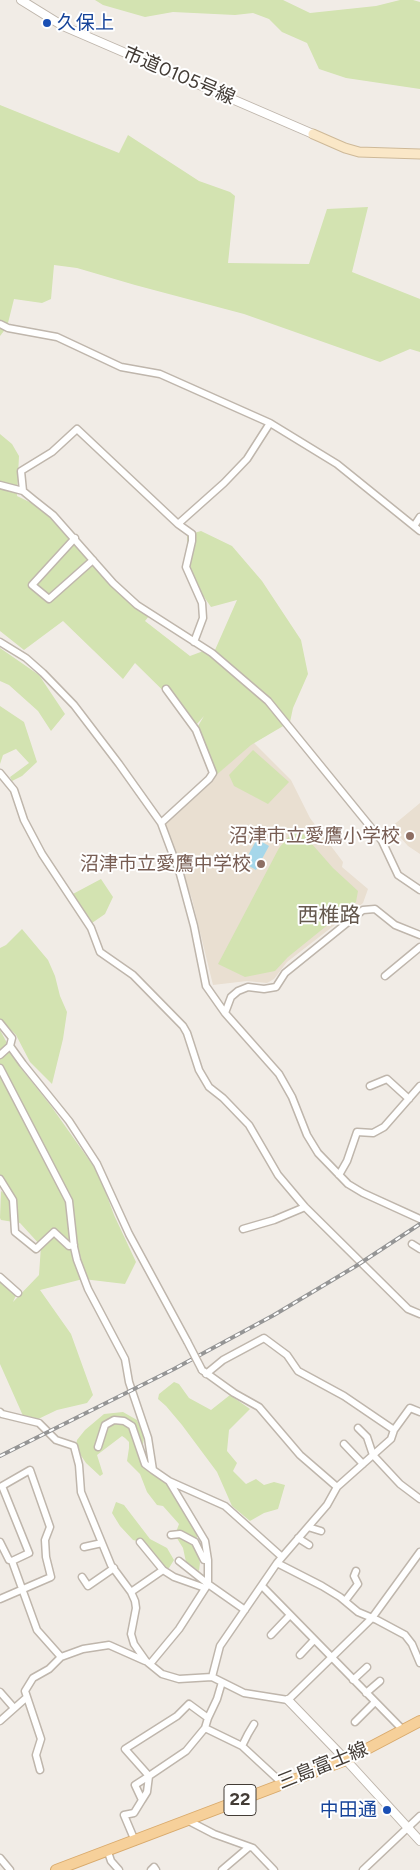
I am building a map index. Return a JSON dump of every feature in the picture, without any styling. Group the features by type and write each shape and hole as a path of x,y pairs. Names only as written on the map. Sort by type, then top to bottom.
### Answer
{"main road":[{"path":"313,134 359,152 420,154"},
{"name":"三島富士線","path":"56,1870 108,1852 282,1783 346,1760 420,1721"}],"street":[{"name":"市道0105号線","path":"21,0 63,26 313,134"},
{"path":"0,324 8,328 57,336 121,368 160,374 270,424 337,464 417,529 420,517"},
{"path":"178,524 224,483 247,459 270,424"},
{"path":"23,492 21,471 52,452 77,429 178,524 192,534 186,567 202,603 203,618 194,642"},
{"path":"0,485 23,492 53,515 113,583 137,605 212,654 268,700 382,841 398,875 420,890"},
{"path":"75,538 32,584 49,599 93,560"},
{"path":"0,642 26,658 74,705 161,823 180,874 194,926 206,986 225,1013 280,1074 292,1097 307,1135 318,1153 348,1184 363,1193 420,1219"},
{"path":"161,823 209,779 213,773 196,730 166,689"},
{"path":"0,772 14,790 24,820 42,854 91,928 100,952 133,975 183,1026 199,1070 209,1087 223,1098 249,1125 278,1174 304,1207 408,1309 420,1314"},
{"path":"225,1013 231,997 238,990 248,987 264,989 276,987 285,973 364,910 374,909 395,925 420,935"},
{"path":"385,976 420,947"},
{"path":"0,1023 12,1038 10,1046 0,1055"},
{"path":"10,1046 69,1121 97,1164 129,1234 204,1372 259,1407 300,1455 337,1487"},
{"path":"0,1068 69,1201 74,1245 88,1289 125,1359 129,1382 148,1438 153,1470"},
{"path":"370,1086 385,1078 409,1099"},
{"path":"339,1175 347,1161 357,1132 373,1133 384,1127 420,1086"},
{"path":"1,1182 13,1200 15,1232 36,1249 54,1232 70,1246 74,1245"},
{"path":"243,1229 274,1220 304,1207"},
{"path":"412,1244 420,1250"},
{"path":"0,1277 18,1293"},
{"path":"204,1372 264,1338 287,1355 298,1371 344,1396 394,1430"},
{"path":"212,1677 220,1646 280,1560 327,1505 337,1487 391,1439 394,1430 410,1408 420,1412"},
{"path":"0,1412 39,1423 56,1440 74,1446 79,1465 81,1492 114,1568 131,1592 136,1608 131,1634 134,1644 148,1663"},
{"path":"98,1447 105,1425 114,1420 124,1420 132,1426 145,1464 169,1481 225,1506 280,1560 345,1601 358,1612 405,1635 412,1644 420,1663"},
{"path":"358,1428 367,1437 373,1455 400,1484 420,1499"},
{"path":"344,1444 364,1464"},
{"path":"0,1554 10,1560 29,1553 2,1486 30,1470 50,1527 45,1540 46,1556 51,1577 0,1599"},
{"path":"148,1663 178,1629 207,1586 208,1560 205,1542 169,1481"},
{"path":"308,1527 320,1531"},
{"path":"171,1535 180,1534 195,1542 204,1560 208,1560"},
{"path":"298,1538 309,1544"},
{"path":"0,1542 10,1560 37,1630 61,1657"},
{"path":"140,1542 163,1570 174,1577 207,1586"},
{"path":"84,1547 102,1543"},
{"path":"288,1700 372,1618 420,1552"},
{"path":"178,1561 207,1586 245,1610"},
{"path":"82,1577 88,1586 114,1568"},
{"path":"131,1592 163,1570"},
{"path":"345,1601 358,1584 354,1576 356,1571"},
{"path":"262,1586 403,1730"},
{"path":"271,1635 290,1615"},
{"path":"300,1655 314,1640"},
{"path":"40,1770 36,1755 41,1739 25,1690 33,1678 49,1669 61,1657 83,1649 109,1645 148,1663 162,1674 180,1679 212,1677 244,1693 288,1700 420,1841"},
{"path":"353,1680 367,1666"},
{"path":"366,1693 380,1681"},
{"path":"142,1800 135,1785 186,1751 205,1728 222,1682"},
{"path":"0,1692 14,1708"},
{"path":"0,1721 27,1697"},
{"path":"355,1722 375,1702"},
{"path":"134,1841 124,1815 134,1813 147,1792 149,1776 125,1749 177,1716 188,1704 208,1718"},
{"path":"242,1746 254,1724"},
{"path":"205,1728 242,1746 282,1783"},
{"path":"363,1870 420,1816"},
{"path":"187,1820 214,1834 255,1850 274,1870"},
{"path":"222,1870 249,1847"},
{"path":"108,1852 110,1861 119,1870"},
{"path":"0,1858 10,1870"},
{"path":"151,1870 154,1868 156,1870"}],"shaded area":[{"name":"沼津市立愛鷹中学校","path":"252,741 291,780 310,818 343,862 342,867 368,889 363,903 287,962 274,979 267,983 247,981 213,985 192,899 165,823"},
{"name":"沼津市立愛鷹小学校","path":"420,803 420,854 408,846 391,827"}],"green space":[{"path":"95,0 283,0 310,13 376,6 400,0 413,0 420,2 420,89 346,78 319,69 307,43 282,32 269,19 253,13 235,15 173,12 145,17 103,5"},
{"path":"0,105 119,153 128,135 199,181 230,192 235,196 228,263 309,264 327,209 368,207 352,272 420,299 420,352 410,349 380,362 244,314 77,268 54,265 51,299 42,303 14,299 7,327 0,336"},
{"path":"0,434 12,444 19,456 17,496 38,506 149,616 145,621 190,656 206,650 215,650 237,600 211,607 188,574 187,535 201,531 232,546 262,581 301,640 308,674 293,708 290,722 251,745 214,777 198,726 204,716 197,724 135,663 123,679 63,621 24,650 0,631"},
{"path":"0,648 39,675 65,714 51,731 38,711 9,685 0,681"},
{"path":"0,706 24,722 37,762 22,776 12,781 10,777 29,763 16,749 3,755 0,764"},
{"path":"253,750 289,782 268,804 234,786 229,775"},
{"path":"297,827 333,868 358,891 356,902 288,957 275,971 245,977 218,964 279,848"},
{"path":"101,879 113,897 105,914 92,923 71,895"},
{"path":"22,929 48,960 67,1012 63,1039 52,1084 30,1062 16,1035 0,1019 0,948 6,945"},
{"path":"0,1030 20,1067 51,1106 99,1174 114,1215 136,1262 125,1284 83,1279 40,1290 71,1334 93,1395 87,1403 57,1410 34,1421 24,1418 0,1364 0,1279 17,1293 13,1302 39,1275 41,1246 20,1223 1,1220 0,1218 1,1191 11,1198 0,1180"},
{"path":"174,1382 179,1384 189,1398 211,1410 230,1395 250,1409 229,1430 227,1451 237,1463 233,1471 246,1484 256,1479 264,1485 274,1482 285,1485 278,1509 264,1513 250,1521 232,1506 217,1472 182,1425 158,1399 159,1394"},
{"path":"123,1412 137,1420 144,1437 142,1452 155,1472 168,1482 198,1533 195,1545 200,1563 199,1571 186,1562 183,1548 175,1535 179,1524 163,1506 157,1505 147,1492 140,1474 127,1461 129,1442 122,1436 97,1455 103,1474 100,1476 86,1463 76,1446 77,1440 85,1430 104,1414"},
{"path":"116,1502 124,1505 150,1539 167,1548 174,1560 169,1568 163,1570 141,1542 133,1540 120,1526 112,1513"}],"water":[{"path":"257,839 269,846 256,870 244,863"}],"railway":[{"path":"0,1456 174,1369 274,1315 356,1266 420,1224"}],"place":[{"name":"久保上","path":"47,23"},
{"name":"沼津市立愛鷹小学校","path":"410,836"},
{"name":"沼津市立愛鷹中学校","path":"261,864"},
{"name":"中田通","path":"387,1810"}],"district":[{"name":"西椎路","path":"329,916"}]}
